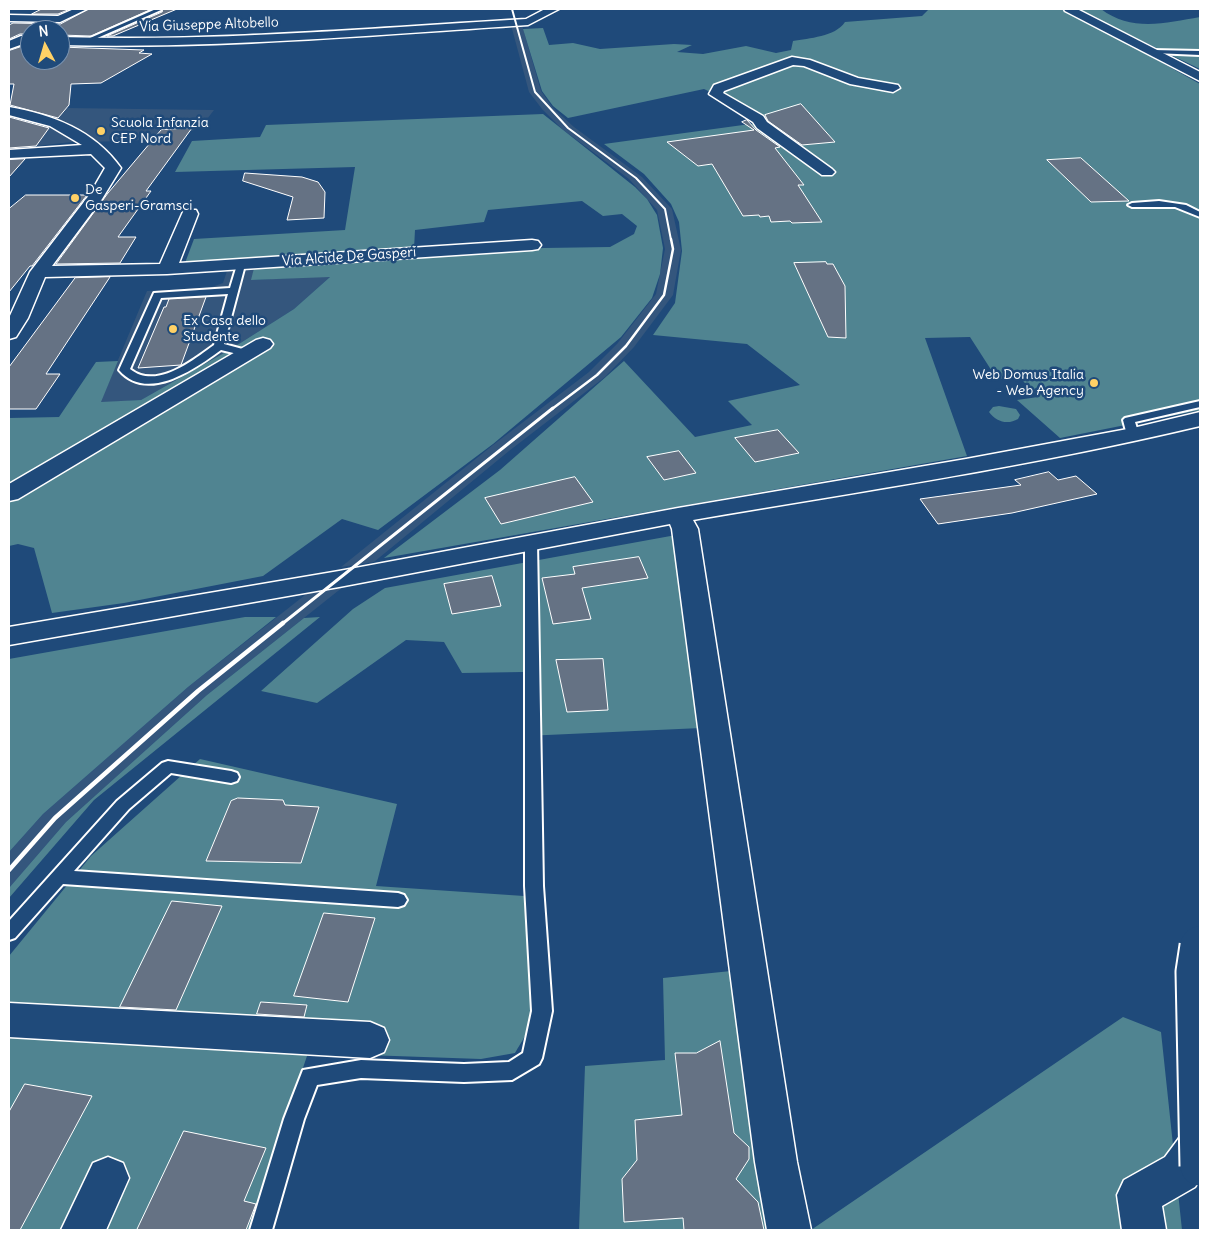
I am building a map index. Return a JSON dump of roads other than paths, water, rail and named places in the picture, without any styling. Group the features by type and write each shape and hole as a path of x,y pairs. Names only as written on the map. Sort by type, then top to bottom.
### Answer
{"street":[{"path":"9,18 60,19 82,9"},
{"name":"Via Giuseppe Altobello","path":"70,41 160,43 225,41 528,22 554,9"},
{"path":"1070,9 1159,51 1200,77"},
{"path":"494,23 502,19 502,11"},
{"path":"827,172 762,125 758,119 716,94 719,88 792,62 806,63 855,81 892,88"},
{"path":"9,111 49,119 67,128 94,149 113,168 104,186 30,279 19,321 9,334"},
{"path":"9,154 94,149"},
{"path":"167,270 190,214"},
{"name":"Via Alcide De Gasperi","path":"30,279 359,255 532,245"},
{"path":"9,494 254,349"},
{"path":"9,636 329,581 678,515 1133,435 1200,419"},
{"path":"678,515 684,529 776,1162 789,1230"},
{"path":"1144,1230 1139,1195 1195,1165 1198,1155 1196,972 1200,946"},
{"path":"9,1020 370,1040"},
{"path":"83,1230 108,1178"}],"lane":[{"path":"84,42 158,10"},
{"path":"1159,51 1200,51"},
{"path":"1132,205 1173,203 1189,208 1200,215"},
{"path":"235,291 156,295 124,370 129,375 141,379 171,376 195,365 218,346 235,291 241,265"},
{"path":"218,346 254,349"},
{"path":"1133,435 1128,420 1200,404"},
{"path":"261,1230 294,1119 310,1077 362,1068 464,1073 512,1071 532,1058 542,1011 534,886 531,542"},
{"path":"9,933 123,805 168,767 231,778"},
{"path":"57,877 398,900"}],"railway":[{"path":"512,9 535,92 568,128 636,178 665,209 671,240"},
{"path":"552,409 597,375 626,346 664,295 673,249 671,239"},
{"path":"282,624 553,408"},
{"path":"9,870 55,818 198,691 283,623"}],"place":[{"name":"Scuola Infanzia CEP Nord","path":"101,131"},
{"name":"De Gasperi-Gramsci","path":"75,198"},
{"name":"Ex Casa dello Studente","path":"173,329"},
{"name":"Web Domus Italia - Web Agency","path":"1094,383"}]}
